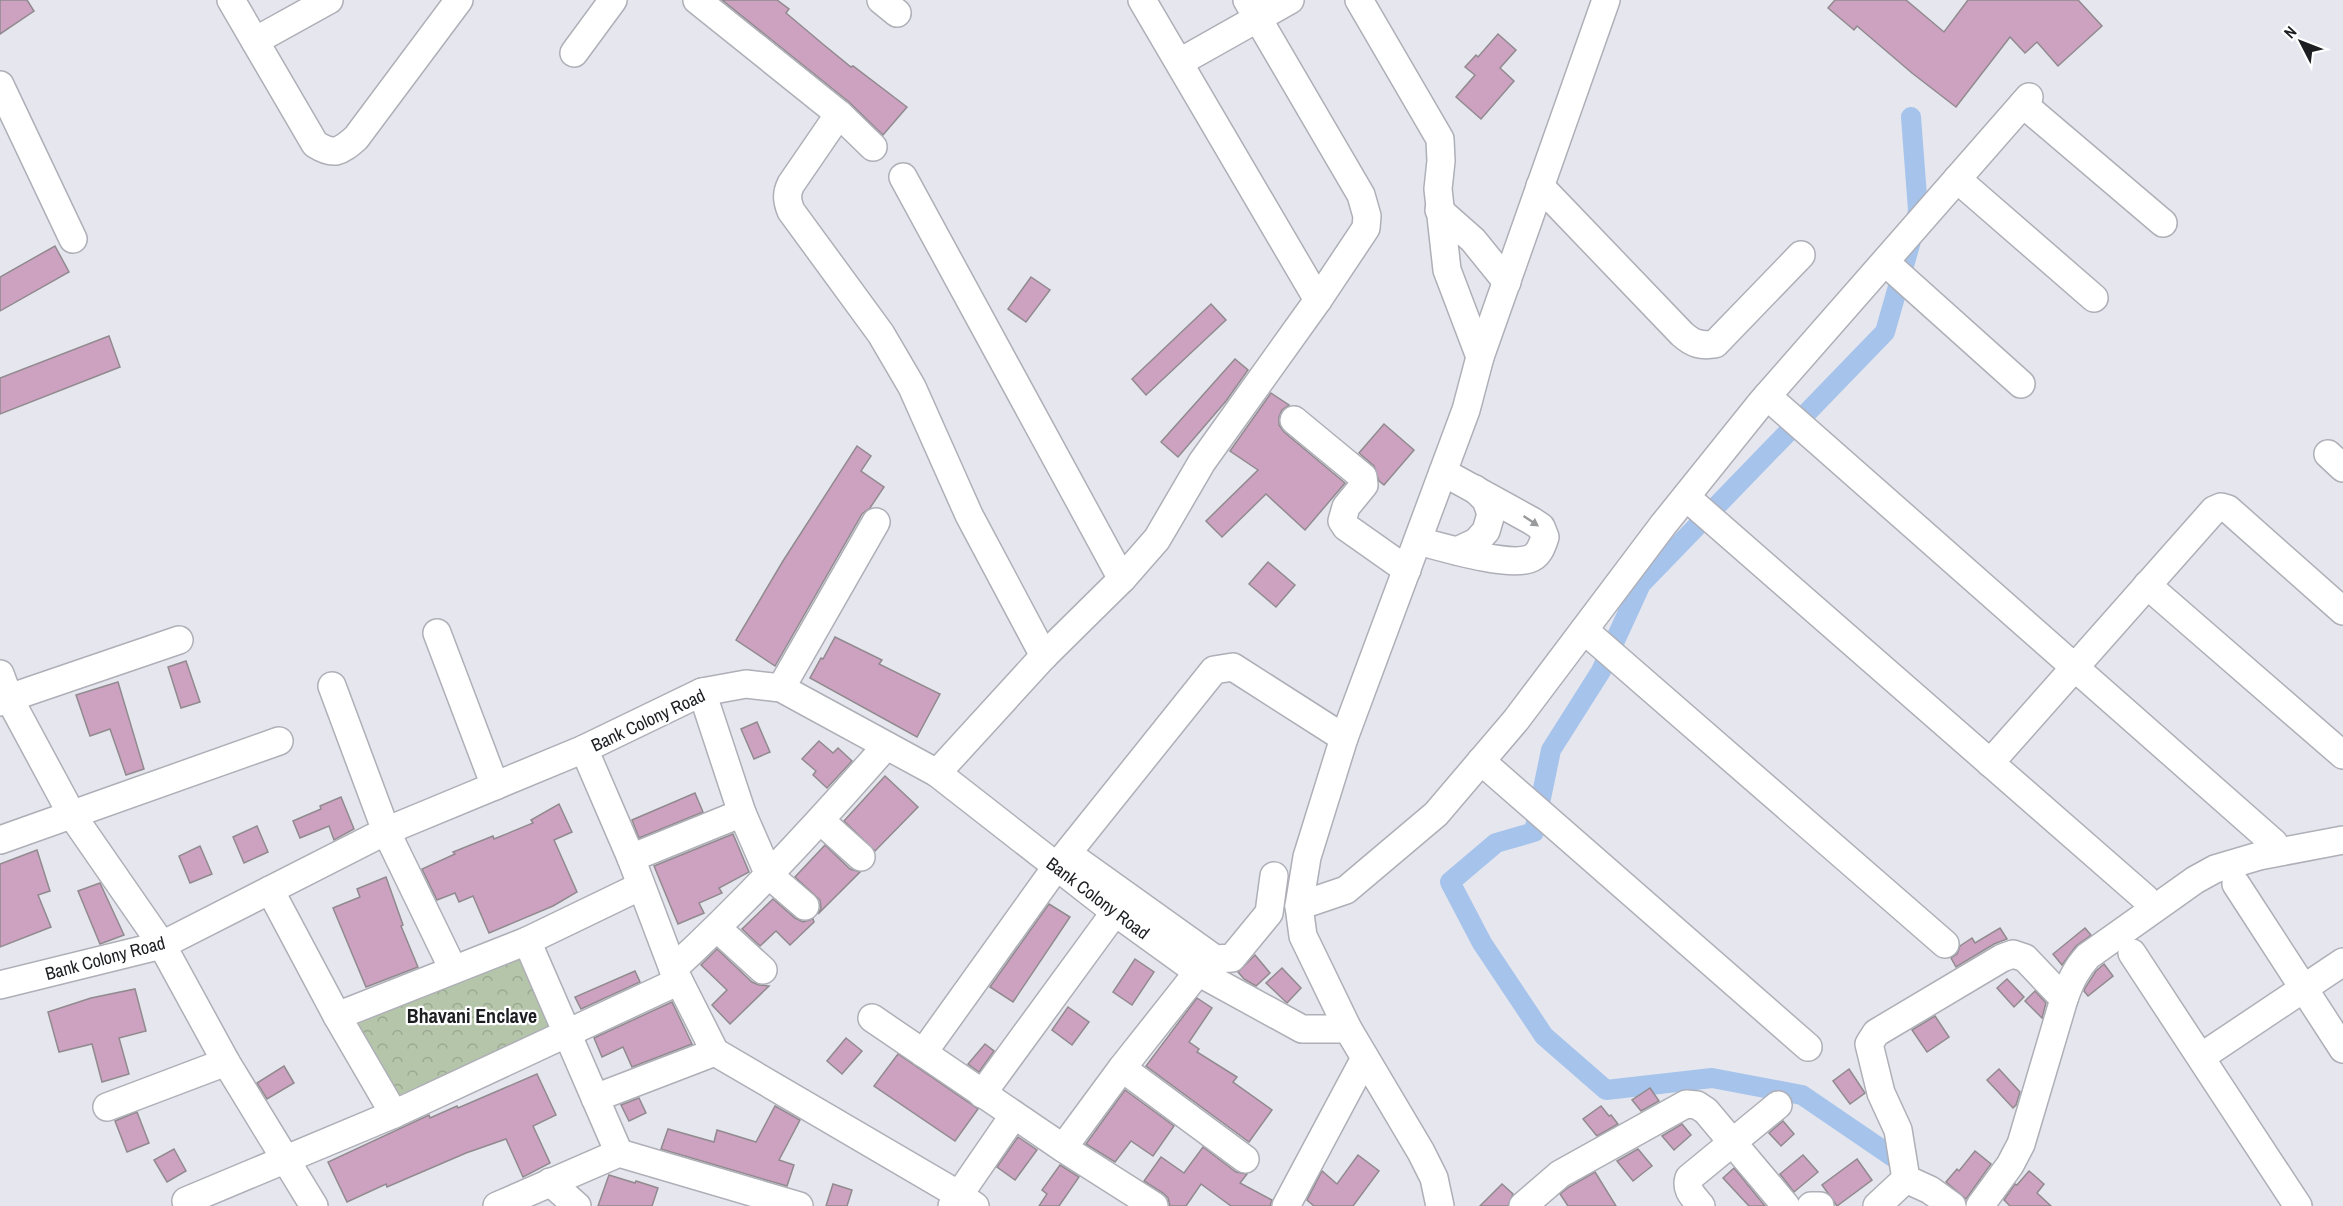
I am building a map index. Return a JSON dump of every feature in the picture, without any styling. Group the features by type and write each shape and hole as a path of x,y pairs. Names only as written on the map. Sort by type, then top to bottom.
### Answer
{"street":[{"path":"231,0 315,144 327,151 343,150 356,138 459,0"},
{"path":"255,41 329,0"},
{"path":"574,53 613,0"},
{"path":"697,0 839,114 873,147"},
{"path":"1142,0 1318,300"},
{"path":"1180,62 1252,9 1290,0"},
{"path":"1359,0 1440,139 1439,210 1448,270 1480,357"},
{"path":"1440,1206 1434,1178 1421,1152 1348,1029 1303,936 1299,906 1307,857 1344,738 1466,410 1480,357 1606,0"},
{"path":"937,773 1044,656 1122,579 1157,539 1202,462 1318,300 1366,228 1365,203 1252,9"},
{"path":"0,85 73,239"},
{"path":"1299,906 1346,891 1436,814 1516,720 1686,497 1767,396 2026,100 2163,223"},
{"path":"839,114 790,184 787,192 790,211 881,334 912,387 969,514 1044,656"},
{"path":"903,177 1122,579"},
{"path":"1957,180 2094,298"},
{"path":"1540,186 1682,334 1701,346 1715,344 1801,255"},
{"path":"1439,210 1473,240 1507,282"},
{"path":"1885,262 2021,384"},
{"path":"1767,396 2274,843"},
{"path":"1294,420 1363,477 1364,485 1342,514 1346,527 1407,570"},
{"path":"1418,541 1457,551 1519,561 1531,559 1541,550 1545,537 1541,527 1443,472"},
{"path":"1457,551 1476,542 1486,531 1491,514 1486,500 1475,489"},
{"path":"1686,497 2145,898"},
{"path":"1990,763 2214,510 2221,507 2228,509 2343,611"},
{"path":"781,688 876,522"},
{"path":"2147,585 2343,754"},
{"path":"1584,630 1945,944"},
{"path":"438,633 495,786"},
{"path":"179,640 3,691 72,815 162,945 226,1062 314,1206"},
{"path":"923,1053 1062,860 1214,670 1233,667 1344,738"},
{"name":"Bank Colony Road","path":"0,985 162,945 386,831 584,749 702,692 746,684 781,688 937,773 1062,860 1114,912 1198,972 1302,1029 1348,1029"},
{"path":"332,686 386,831 453,969"},
{"path":"702,692 742,813 769,875 805,906"},
{"path":"0,840 279,741"},
{"path":"186,1201 394,1114 568,1035 676,975 717,928 821,820 886,746"},
{"path":"584,749 631,858 676,975 715,1052 962,1202 1014,1115"},
{"path":"1481,761 1808,1047"},
{"path":"631,858 742,813"},
{"path":"821,820 861,857"},
{"path":"1980,1206 2010,1165 2021,1144 2064,999 2071,980 2088,956 2205,875 2225,866 2259,856 2343,840"},
{"path":"1062,860 1215,959 1232,958 1269,913 1274,876"},
{"path":"2236,884 2343,1049"},
{"path":"337,1016 526,941 641,886"},
{"path":"270,890 337,1016 394,1114"},
{"path":"982,1094 1114,912"},
{"path":"717,928 763,969"},
{"path":"526,941 619,1153"},
{"path":"2132,953 2298,1206"},
{"path":"1906,1179 1898,1130 1881,1093 1871,1058 1869,1044 1876,1033 2002,958 2013,954 2025,958 2064,999"},
{"path":"2201,1057 2302,987 2343,962"},
{"path":"1063,1148 1122,1068 1198,972"},
{"path":"872,1018 1063,1148 1117,1196 1154,1206"},
{"path":"595,1098 715,1052"},
{"path":"1291,1204 1365,1058"},
{"path":"107,1107 226,1062"},
{"path":"1122,1068 1245,1159"},
{"path":"1535,1202 1560,1174 1686,1104 1697,1105 1706,1111 1785,1206"},
{"path":"1701,1206 1688,1190 1689,1178 1778,1105"},
{"path":"497,1206 619,1153 799,1206"},
{"path":"1877,1206 1906,1179"},
{"path":"1906,1179 1930,1190 1952,1206"},
{"path":"550,1182 577,1206"},
{"path":"1811,1206 1820,1206"}],"green space":[{"path":"521,954 554,1027 395,1097 353,1026"}],"building":[{"path":"0,0 27,0 34,11 0,34"},
{"path":"722,0 777,0 789,9 786,13 824,45 907,107 883,135 849,102"},
{"path":"1835,0 1906,0 1944,32 1968,0 2078,0 2102,26 2058,66 2037,42 2025,53 2010,37 1956,107 1857,26 1854,30 1828,8"},
{"path":"1498,34 1516,50 1500,68 1514,81 1481,119 1456,97 1475,75 1465,67 1476,55 1478,57"},
{"path":"55,246 69,272 0,311 0,277"},
{"path":"1031,277 1050,290 1026,322 1008,309"},
{"path":"1211,304 1226,320 1146,395 1132,379"},
{"path":"109,336 120,367 0,414 0,378"},
{"path":"1235,359 1248,370 1226,401 1178,457 1161,442"},
{"path":"1271,393 1289,405 1282,410 1279,417 1279,425 1284,432 1345,483 1305,530 1266,494 1222,537 1206,521 1258,470 1230,451"},
{"path":"1384,424 1414,450 1384,485 1379,481 1374,466 1359,453"},
{"path":"857,446 871,456 861,471 884,487 870,508 862,514 775,666 736,640 783,561"},
{"path":"1268,562 1295,585 1276,607 1249,584"},
{"path":"835,637 882,660 879,664 940,694 917,737 810,678"},
{"path":"186,661 200,702 181,708 168,667"},
{"path":"118,682 144,769 126,775 110,729 90,736 76,695"},
{"path":"757,722 770,752 754,759 741,729"},
{"path":"819,741 833,753 838,748 852,761 827,788 813,775 816,771 802,759"},
{"path":"885,776 918,807 875,851 844,821"},
{"path":"695,793 703,812 639,838 632,820"},
{"path":"341,797 354,829 334,840 329,826 300,838 293,821"},
{"path":"559,804 572,832 554,840 577,892 553,906 489,933 473,896 459,902 455,893 437,900 422,869 455,854 453,852 533,823 531,820"},
{"path":"257,826 268,852 244,863 233,837"},
{"path":"733,834 749,872 719,888 722,893 699,903 704,913 678,924 654,866"},
{"path":"825,845 850,869 860,872 818,914 821,908 820,900 795,877"},
{"path":"200,846 212,874 190,883 179,856"},
{"path":"37,850 50,891 38,895 51,927 0,947 0,864"},
{"path":"386,877 403,925 401,926 418,967 366,987 333,908 360,897 357,889"},
{"path":"100,883 124,935 100,944 78,891"},
{"path":"773,899 803,922 813,919 814,922 790,945 776,931 760,946 742,929"},
{"path":"1049,904 1070,917 1013,1002 990,987"},
{"path":"2000,928 2007,939 1994,944 1956,967 1951,958 1957,954 1960,946 1972,938 1975,943"},
{"path":"2085,928 2091,935 2076,946 2062,965 2053,954"},
{"path":"717,949 752,982 769,986 730,1024 712,1005 727,990 701,965"},
{"path":"1255,955 1270,973 1256,986 1244,979 1238,972"},
{"path":"1135,959 1154,972 1132,1005 1113,992"},
{"path":"2104,964 2113,976 2088,996 2084,991 2085,988 2096,971"},
{"path":"1282,968 1301,988 1287,1003 1266,983"},
{"path":"635,971 640,982 581,1009 575,997"},
{"path":"2007,979 2024,997 2014,1007 1997,988"},
{"path":"135,989 146,1031 119,1038 129,1074 102,1082 92,1044 59,1052 48,1012 91,998"},
{"path":"2035,991 2046,1003 2042,1018 2025,1001"},
{"path":"1197,998 1212,1008 1189,1042 1199,1049 1197,1052 1237,1077 1233,1082 1272,1110 1249,1142 1146,1066"},
{"path":"672,1002 692,1044 632,1067 623,1047 602,1057 594,1038"},
{"path":"1068,1007 1089,1022 1072,1045 1052,1030"},
{"path":"1935,1016 1949,1037 1927,1052 1912,1030"},
{"path":"846,1038 862,1051 842,1074 827,1061"},
{"path":"985,1044 994,1051 979,1072 968,1064"},
{"path":"898,1054 978,1109 955,1141 874,1086"},
{"path":"284,1066 294,1083 267,1099 257,1083"},
{"path":"1849,1069 1865,1093 1850,1104 1833,1081"},
{"path":"1999,1069 2020,1092 2013,1108 1987,1080"},
{"path":"537,1074 556,1115 533,1126 550,1163 523,1177 506,1139 466,1153 387,1187 386,1184 347,1202 328,1162 429,1115 430,1118 457,1106 458,1108"},
{"path":"1650,1088 1659,1101 1641,1111 1632,1100"},
{"path":"1125,1090 1174,1126 1153,1156 1131,1141 1115,1162 1086,1144"},
{"path":"639,1098 646,1113 629,1121 621,1105"},
{"path":"775,1106 800,1120 779,1160 794,1165 787,1186 661,1149 668,1129 714,1142 717,1130 756,1142"},
{"path":"1601,1106 1618,1124 1597,1136 1583,1119"},
{"path":"137,1112 149,1143 127,1152 115,1121"},
{"path":"1783,1121 1794,1134 1781,1146 1769,1133"},
{"path":"1682,1124 1691,1135 1674,1150 1662,1136"},
{"path":"1018,1137 1037,1150 1015,1180 997,1167"},
{"path":"1203,1147 1236,1172 1247,1174 1240,1183 1272,1200 1270,1206 1231,1206 1201,1184 1186,1206 1170,1206 1168,1198 1163,1193 1144,1181 1161,1157 1184,1173"},
{"path":"174,1149 186,1171 167,1182 154,1160"},
{"path":"1638,1149 1652,1166 1633,1181 1617,1161"},
{"path":"1975,1151 1991,1164 1966,1199 1946,1182 1957,1169 1959,1171"},
{"path":"1358,1155 1379,1171 1353,1206 1314,1206 1307,1200 1322,1171 1337,1184"},
{"path":"1803,1155 1818,1172 1794,1192 1780,1174"},
{"path":"1857,1159 1872,1180 1837,1206 1822,1185"},
{"path":"1060,1165 1079,1177 1059,1206 1039,1206 1047,1194 1042,1190"},
{"path":"1734,1168 1765,1206 1749,1206 1723,1178"},
{"path":"2029,1171 2044,1184 2037,1193 2051,1206 2010,1206 2004,1200 2015,1184 2017,1185"},
{"path":"1595,1172 1616,1206 1568,1206 1560,1194"},
{"path":"609,1175 658,1188 652,1206 598,1206"},
{"path":"833,1184 852,1190 847,1206 826,1206"},
{"path":"1502,1184 1513,1194 1508,1206 1480,1206"}],"waterway":[{"path":"1909,1168 1802,1095 1712,1078 1606,1090 1544,1036 1482,943 1450,882 1496,843 1534,832 1551,750 1601,671 1641,584 1885,332 1918,210 1911,117"}],"district":[{"name":"Bhavani Enclave","path":"472,1015"}]}
